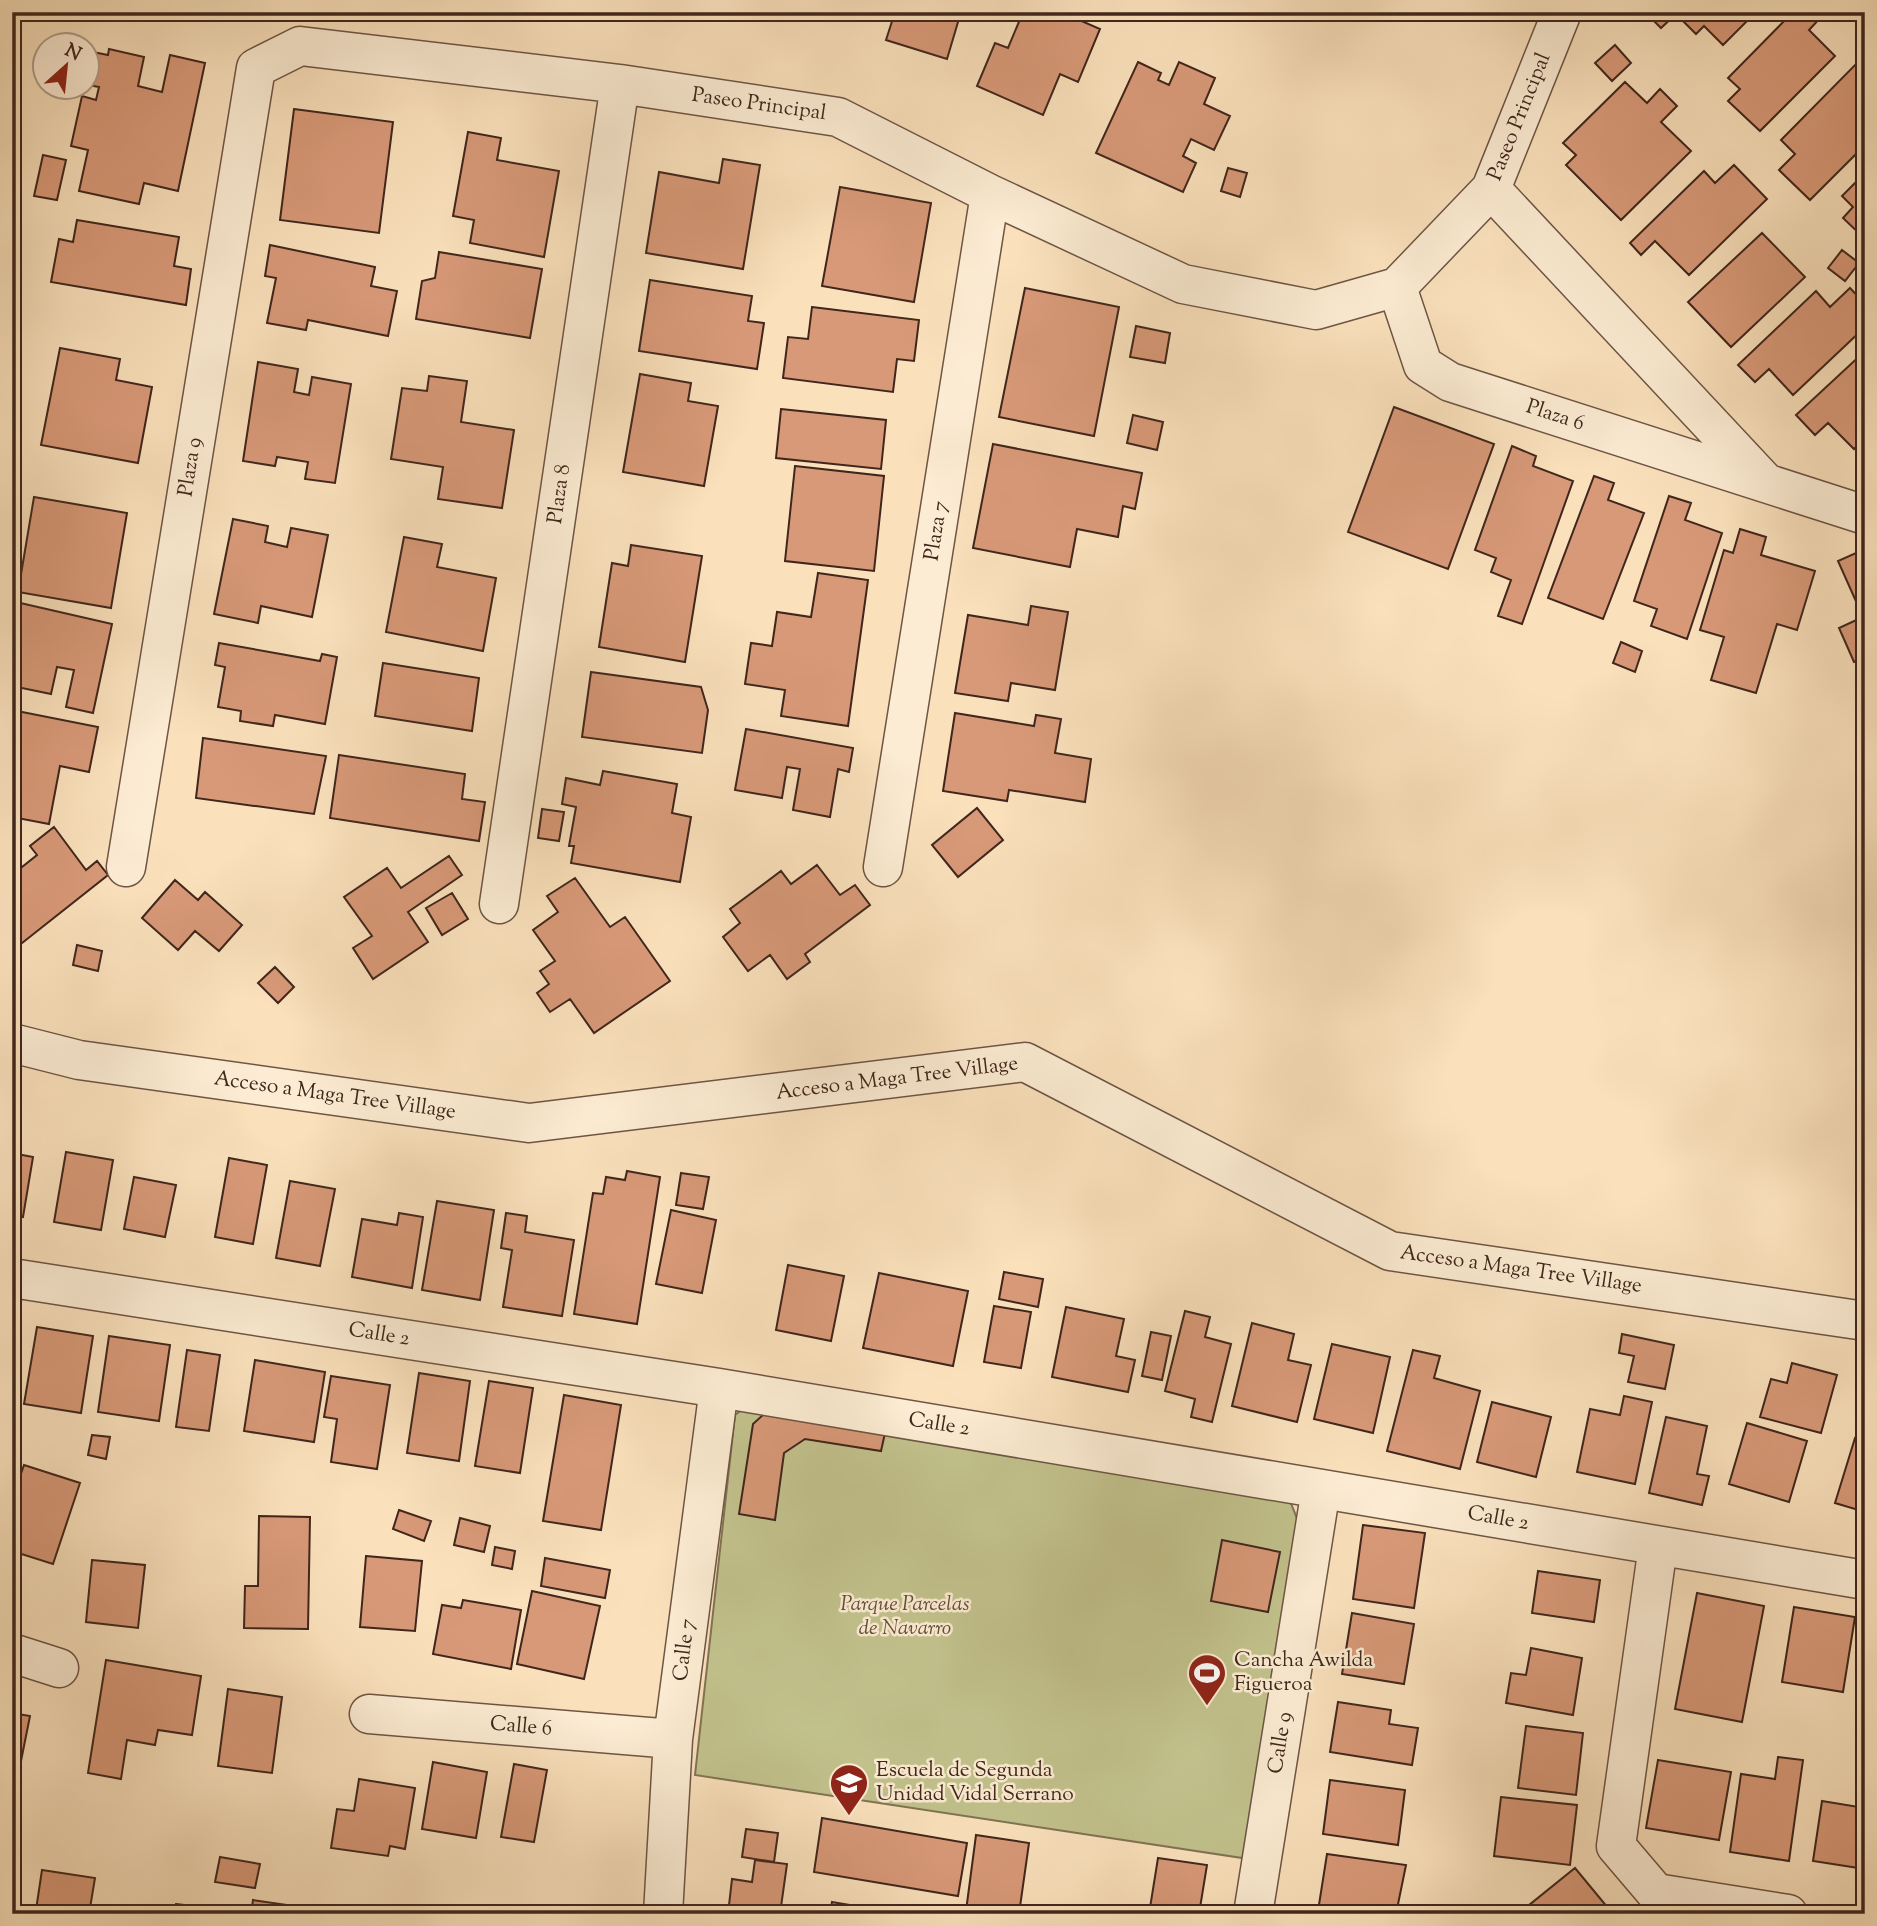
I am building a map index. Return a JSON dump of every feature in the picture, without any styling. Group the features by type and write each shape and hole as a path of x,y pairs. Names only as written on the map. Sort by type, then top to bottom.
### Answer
{"street":[{"name":"Paseo Principal","path":"256,68 300,46 620,84 838,117 990,194 1182,284 1316,310 1397,287 1491,189 1562,12"},
{"name":"Plaza 9","path":"126,867 256,68"},
{"name":"Plaza 8","path":"499,904 620,84"},
{"name":"Plaza 6","path":"1491,189 1768,484"},
{"name":"Plaza 7","path":"883,867 990,194"},
{"name":"Plaza 6","path":"1397,287 1423,365 1450,382 1865,515"},
{"name":"Acceso a Maga Tree Village","path":"12,1043 79,1060 529,1124 1025,1062 1390,1251 1865,1321"},
{"name":"Calle 2","path":"12,1278 719,1388 1865,1580"},
{"name":"Calle 7","path":"663,1914 673,1739 719,1388"},
{"name":"Calle 9","path":"1253,1914 1321,1489"},
{"path":"1658,1546 1616,1846 1656,1893 1788,1914"},
{"path":"12,1653 60,1668"},
{"name":"Calle 6","path":"369,1714 673,1739"}],"green space":[{"name":"Parque Parcelas de Navarro","path":"754,1401 1290,1501 1302,1531 1249,1859 695,1775 735,1415"}],"building":[{"path":"779,12 854,12 853,20"},
{"path":"895,12 961,12 947,59 886,40"},
{"path":"1023,12 1061,12 1100,29 1078,82 1060,74 1043,115 977,86 995,43 1008,48"},
{"path":"1645,12 1756,12 1723,45 1704,26 1696,34 1676,14 1661,28"},
{"path":"1793,12 1818,12 1822,16 1809,30 1835,56 1760,131 1728,101 1740,89 1728,78"},
{"path":"1615,45 1631,63 1612,81 1595,63"},
{"path":"109,49 144,57 138,86 162,92 170,55 205,63 178,191 144,183 139,204 79,191 88,150 71,146 81,102 102,102 102,54 108,55"},
{"path":"1138,62 1161,73 1158,80 1169,85 1179,62 1215,78 1204,104 1230,116 1214,150 1191,139 1183,156 1196,163 1183,192 1096,153"},
{"path":"1857,63 1865,70 1865,89 1859,94 1865,100 1865,145 1810,200 1779,170 1795,154 1781,140"},
{"path":"1625,82 1647,103 1660,89 1677,106 1661,122 1691,151 1621,220 1566,165 1576,155 1563,143"},
{"path":"294,109 393,122 379,233 280,220"},
{"path":"468,132 501,138 497,160 559,171 544,257 470,243 474,220 453,216"},
{"path":"43,155 66,160 57,200 34,196"},
{"path":"723,159 760,165 743,269 646,253 659,172 719,183"},
{"path":"1734,165 1767,199 1689,275 1655,241 1641,255 1630,243 1704,171 1715,183"},
{"path":"1228,168 1247,173 1240,197 1221,191"},
{"path":"1865,173 1865,239 1843,218 1853,207 1842,196"},
{"path":"840,187 931,203 914,302 822,286"},
{"path":"77,220 179,237 174,266 191,269 186,305 51,282 59,239 73,242"},
{"path":"1762,233 1805,277 1731,347 1688,302"},
{"path":"270,245 375,267 371,286 397,291 388,336 308,320 306,330 267,323 276,278 265,276"},
{"path":"1842,250 1859,263 1845,281 1828,268"},
{"path":"439,252 542,269 530,338 416,319 422,281 435,278"},
{"path":"650,280 752,296 748,321 764,323 757,369 639,351"},
{"path":"1025,288 1119,307 1094,436 999,417"},
{"path":"1850,288 1865,304 1865,327 1793,395 1769,369 1755,382 1738,365 1816,291 1830,307"},
{"path":"812,307 919,320 914,361 897,359 893,392 783,378 788,337 808,339"},
{"path":"1136,326 1170,333 1165,363 1130,357"},
{"path":"60,348 120,359 116,380 152,387 138,463 41,445"},
{"path":"1865,351 1865,439 1854,449 1828,423 1815,435 1796,415"},
{"path":"258,362 298,369 294,392 309,395 312,377 351,384 335,483 305,479 308,462 277,457 275,466 243,461"},
{"path":"640,374 691,383 688,401 718,406 704,486 623,472"},
{"path":"429,376 467,381 461,422 514,430 502,508 438,499 443,467 391,459 402,388 427,391"},
{"path":"1394,407 1494,444 1448,569 1348,532"},
{"path":"781,409 886,420 881,469 776,458"},
{"path":"1133,415 1163,422 1157,450 1127,443"},
{"path":"993,444 1142,473 1135,509 1123,506 1118,537 1077,529 1070,567 973,548"},
{"path":"1512,446 1536,456 1533,466 1573,481 1522,624 1498,616 1511,580 1491,572 1496,558 1475,550"},
{"path":"795,466 884,476 874,571 785,561"},
{"path":"1594,476 1614,483 1608,500 1644,513 1603,619 1548,598"},
{"path":"1669,496 1691,503 1685,520 1722,533 1687,639 1651,626 1657,609 1634,601"},
{"path":"34,497 127,513 111,608 18,592"},
{"path":"233,519 268,526 265,542 287,547 291,528 328,535 312,617 261,606 258,623 214,614"},
{"path":"1740,529 1766,537 1761,555 1815,571 1797,630 1777,624 1756,693 1711,680 1724,637 1700,630 1724,550 1733,553"},
{"path":"404,537 442,544 437,567 496,578 483,651 386,632"},
{"path":"631,545 702,556 685,662 599,647 612,563 628,566"},
{"path":"1865,549 1865,658 1854,662 1839,628 1863,617 1838,561"},
{"path":"818,573 868,580 848,726 781,716 785,690 745,684 751,643 772,646 777,612 811,617"},
{"path":"16,602 112,624 93,713 66,707 74,670 57,667 51,694 12,686 12,620"},
{"path":"1031,606 1068,612 1055,690 1011,683 1008,701 955,693 968,615 1028,625"},
{"path":"1621,642 1642,651 1635,672 1613,663"},
{"path":"219,643 320,661 322,654 337,657 325,724 275,715 273,726 240,721 241,711 218,707 225,667 215,665"},
{"path":"383,663 479,678 472,731 375,716"},
{"path":"591,672 701,687 708,710 702,753 582,737"},
{"path":"12,710 98,727 89,772 60,766 49,824 12,817"},
{"path":"955,713 1034,726 1036,715 1061,719 1055,753 1091,759 1085,802 1009,790 1007,801 943,791"},
{"path":"746,729 853,748 849,772 838,769 830,817 793,810 800,769 787,767 782,798 735,790"},
{"path":"203,738 326,756 314,814 196,798"},
{"path":"339,755 465,774 462,799 485,802 479,841 330,818"},
{"path":"603,771 677,784 672,813 691,817 680,882 571,863 574,846 569,846 576,807 562,804 566,778 600,785"},
{"path":"977,808 1003,840 958,877 932,845"},
{"path":"542,809 564,812 559,841 538,838"},
{"path":"54,827 86,870 97,861 108,875 12,951 12,875 37,855 30,846"},
{"path":"449,856 462,875 408,912 428,942 373,979 353,948 372,936 344,897 387,868 401,888"},
{"path":"817,865 840,895 855,885 870,905 805,954 810,962 787,979 770,955 748,971 723,937 740,923 730,909 781,871 791,884"},
{"path":"575,878 610,927 625,917 670,981 594,1033 570,999 550,1012 537,993 549,984 540,971 555,961 533,930 558,912 547,896"},
{"path":"175,880 198,900 205,892 242,925 219,951 195,931 178,950 142,918"},
{"path":"452,893 468,919 442,935 426,908"},
{"path":"77,945 102,951 98,971 73,965"},
{"path":"275,967 294,987 278,1003 258,983"},
{"path":"66,1152 113,1160 101,1230 54,1222"},
{"path":"12,1153 33,1157 23,1217 12,1215"},
{"path":"229,1158 267,1165 253,1244 215,1237"},
{"path":"627,1171 660,1177 637,1324 574,1314 593,1193 603,1194 606,1177 625,1180"},
{"path":"681,1173 709,1177 703,1209 676,1205"},
{"path":"134,1177 176,1185 165,1237 124,1229"},
{"path":"290,1181 335,1189 320,1266 276,1258"},
{"path":"437,1201 494,1210 480,1300 422,1290"},
{"path":"671,1210 716,1220 702,1293 656,1284"},
{"path":"399,1213 423,1217 412,1288 352,1277 362,1219 397,1225"},
{"path":"506,1213 527,1216 525,1232 574,1240 562,1316 503,1307 512,1250 501,1248"},
{"path":"788,1265 844,1276 831,1341 776,1330"},
{"path":"1004,1272 1043,1279 1038,1307 999,1299"},
{"path":"879,1273 968,1291 953,1366 863,1348"},
{"path":"994,1306 1031,1312 1021,1368 984,1362"},
{"path":"1066,1307 1124,1319 1116,1356 1135,1360 1128,1392 1052,1377"},
{"path":"1185,1311 1210,1317 1205,1337 1231,1344 1212,1422 1191,1417 1195,1399 1165,1391"},
{"path":"1252,1323 1294,1334 1288,1360 1311,1365 1297,1422 1232,1406"},
{"path":"37,1327 93,1336 81,1413 24,1404"},
{"path":"1151,1332 1171,1336 1162,1380 1142,1376"},
{"path":"1622,1334 1674,1345 1665,1389 1628,1382 1634,1356 1619,1353"},
{"path":"109,1336 170,1345 159,1421 98,1412"},
{"path":"1332,1344 1390,1357 1373,1433 1314,1419"},
{"path":"187,1350 220,1355 209,1431 176,1427"},
{"path":"1413,1350 1440,1356 1434,1378 1480,1391 1460,1469 1387,1451"},
{"path":"255,1360 325,1372 314,1442 244,1431"},
{"path":"1792,1363 1837,1375 1821,1433 1760,1417 1771,1379 1787,1383"},
{"path":"419,1373 470,1381 459,1461 407,1453"},
{"path":"331,1376 390,1385 377,1469 331,1462 337,1419 324,1417"},
{"path":"489,1381 533,1388 520,1473 475,1466"},
{"path":"564,1395 621,1405 601,1530 543,1521"},
{"path":"1624,1396 1652,1402 1635,1484 1577,1472 1590,1409 1620,1415"},
{"path":"1492,1402 1551,1417 1536,1477 1477,1462"},
{"path":"775,1404 887,1424 881,1451 805,1439 784,1453 775,1520 739,1514 753,1424"},
{"path":"1666,1417 1707,1426 1697,1474 1709,1476 1702,1505 1649,1493"},
{"path":"1747,1423 1807,1441 1789,1502 1729,1484"},
{"path":"92,1435 110,1437 106,1459 88,1455"},
{"path":"1855,1438 1865,1441 1865,1512 1835,1503"},
{"path":"24,1465 80,1483 53,1564 12,1551 12,1500"},
{"path":"399,1510 431,1521 424,1541 393,1529"},
{"path":"259,1516 310,1517 308,1629 244,1628 245,1586 258,1586"},
{"path":"460,1518 490,1526 484,1552 454,1545"},
{"path":"1363,1525 1425,1533 1414,1608 1353,1599"},
{"path":"1222,1540 1280,1552 1268,1612 1211,1601"},
{"path":"495,1547 515,1551 512,1569 492,1565"},
{"path":"366,1556 422,1561 415,1631 360,1627"},
{"path":"545,1558 610,1570 605,1598 541,1586"},
{"path":"92,1560 145,1565 138,1628 86,1622"},
{"path":"1538,1571 1600,1580 1594,1622 1532,1613"},
{"path":"532,1591 600,1606 584,1679 517,1664"},
{"path":"1697,1593 1764,1606 1742,1722 1675,1709"},
{"path":"463,1600 521,1610 511,1669 433,1654 442,1605 461,1608"},
{"path":"1794,1607 1855,1617 1843,1692 1782,1682"},
{"path":"1352,1613 1414,1624 1404,1684 1342,1674"},
{"path":"1531,1648 1582,1658 1573,1715 1506,1703 1511,1673 1526,1675"},
{"path":"106,1660 201,1676 192,1735 158,1730 155,1745 127,1740 121,1779 88,1773"},
{"path":"228,1689 282,1697 272,1773 218,1766"},
{"path":"1338,1702 1391,1710 1389,1724 1418,1728 1412,1765 1330,1752"},
{"path":"12,1713 30,1716 20,1766 12,1764"},
{"path":"1526,1726 1583,1733 1576,1795 1518,1788"},
{"path":"1778,1757 1803,1760 1789,1861 1730,1852 1741,1774 1775,1779"},
{"path":"1658,1760 1731,1772 1719,1840 1646,1828"},
{"path":"433,1762 487,1772 476,1838 422,1829"},
{"path":"514,1764 547,1770 534,1842 501,1837"},
{"path":"359,1779 415,1788 405,1849 390,1846 388,1856 331,1848 337,1809 354,1811"},
{"path":"1330,1780 1405,1790 1398,1845 1323,1834"},
{"path":"1501,1797 1577,1805 1570,1865 1494,1856"},
{"path":"1822,1801 1865,1808 1865,1869 1813,1861"},
{"path":"822,1818 967,1843 958,1896 814,1872"},
{"path":"746,1829 778,1833 774,1862 742,1857"},
{"path":"976,1835 1029,1843 1019,1914 966,1911"},
{"path":"1327,1854 1406,1865 1396,1914 1329,1914 1318,1911"},
{"path":"220,1857 260,1864 255,1888 215,1882"},
{"path":"1158,1858 1207,1865 1199,1914 1149,1914"},
{"path":"755,1860 787,1864 780,1914 728,1914 732,1879 752,1882"},
{"path":"1575,1868 1613,1914 1518,1914"},
{"path":"42,1870 95,1878 89,1914 15,1914 16,1907 36,1910"},
{"path":"253,1900 322,1910 321,1914 251,1914"},
{"path":"832,1902 903,1914 830,1914"},
{"path":"176,1904 235,1911 234,1914 175,1914"},
{"path":"100,1906 149,1914 99,1914"}],"place":[{"name":"Cancha Awilda Figueroa","path":"1207,1707"},
{"name":"Escuela de Segunda Unidad Vidal Serrano","path":"849,1817"}]}
